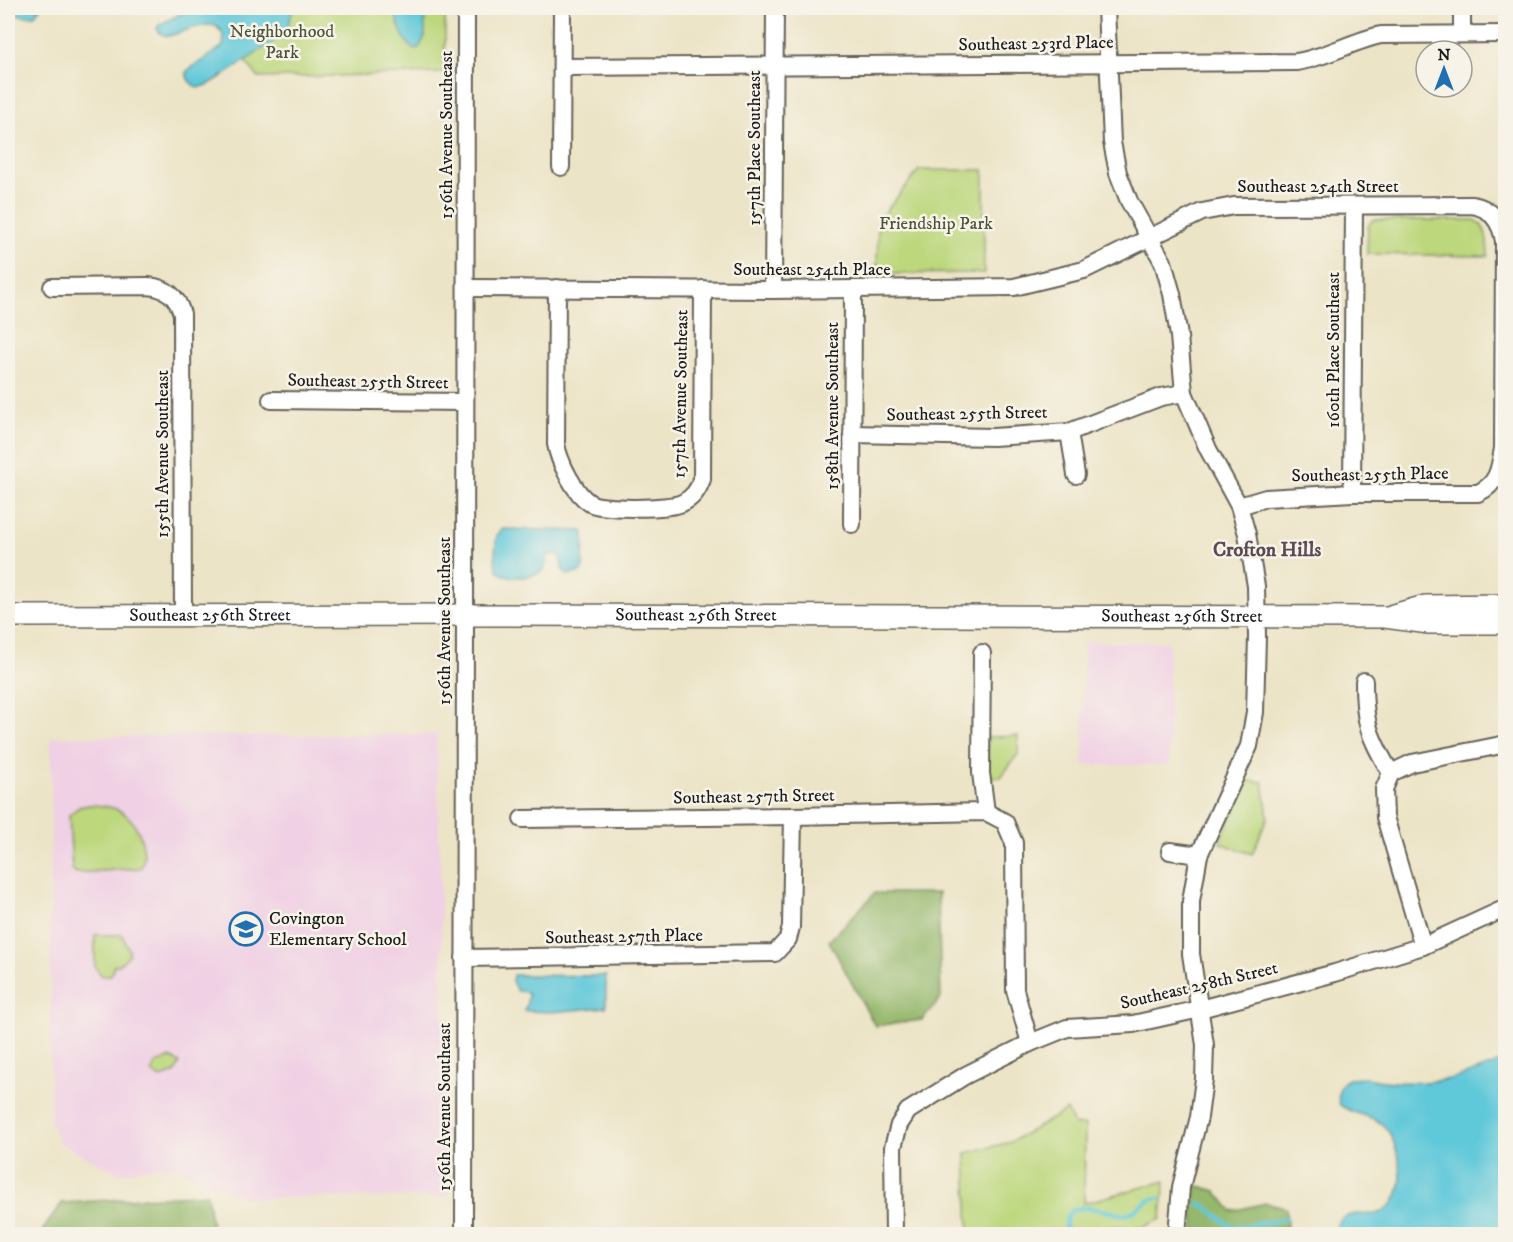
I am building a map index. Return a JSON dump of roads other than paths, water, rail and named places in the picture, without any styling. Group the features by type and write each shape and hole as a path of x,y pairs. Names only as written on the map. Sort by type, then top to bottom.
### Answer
{"main road":[{"name":"Southeast 256th Street","path":"1385,617 1425,606 1506,605"},
{"name":"Southeast 256th Street","path":"8,616 1257,616 1385,617 1429,623 1506,623"}],"street":[{"name":"156th Avenue Southeast","path":"464,1234 466,8"},
{"path":"561,167 562,8"},
{"name":"157th Place Southeast","path":"773,290 775,8"},
{"path":"1106,8 1112,142 1118,173 1129,201 1163,262 1172,294 1179,336 1184,393 1208,449 1239,506 1256,586 1255,712 1249,746 1199,855 1191,901 1191,954 1205,1045 1204,1079 1199,1118 1180,1186 1177,1234"},
{"path":"1462,8 1462,33"},
{"name":"Southeast 253rd Place","path":"562,68 1296,62 1309,60 1362,39 1381,35 1506,34"},
{"name":"Southeast 254th Street","path":"1149,239 1202,213 1234,206 1472,205 1486,209 1502,228 1504,241 1503,448 1497,477"},
{"name":"160th Place Southeast","path":"1353,493 1354,206"},
{"name":"Southeast 254th Place","path":"466,288 773,290 1014,287 1084,270 1149,239"},
{"name":"155th Avenue Southeast","path":"52,287 148,286 160,288 172,294 179,302 182,314 183,616"},
{"name":"157th Avenue Southeast","path":"557,288 558,455 580,495 597,507 672,507 692,497 702,479 703,289"},
{"name":"158th Avenue Southeast","path":"852,524 853,289"},
{"name":"Southeast 255th Street","path":"852,434 993,437 1069,432 1161,397 1184,393"},
{"name":"Southeast 255th Street","path":"271,400 465,402"},
{"path":"1069,432 1076,475"},
{"name":"Southeast 255th Place","path":"1239,506 1266,498 1353,493 1478,493 1489,488 1497,477"},
{"path":"982,654 981,772 986,812 1005,822 1014,843 1015,990 1030,1043"},
{"path":"1364,681 1365,714 1369,736 1391,773"},
{"path":"1423,946 1385,817 1384,789 1391,773 1412,763 1506,744"},
{"name":"Southeast 257th Street","path":"522,819 986,812"},
{"name":"Southeast 257th Place","path":"464,958 775,953 788,939 791,927 793,816"},
{"path":"1170,851 1199,855"},
{"name":"Southeast 258th Street","path":"894,1234 893,1147 899,1125 908,1111 966,1075 1030,1043 1067,1028 1132,1024 1200,1009 1346,970 1423,946 1506,908"}],"water":[{"path":"8,8 40,8 34,16 23,16"},
{"path":"192,8 293,8 287,29 277,39 208,85 197,88 188,79 187,71 223,46 223,34 219,28 212,25 203,26 167,36 157,29 159,25"},
{"path":"394,8 424,8 425,36 419,48 413,49 406,40 400,30"},
{"path":"503,529 582,531 584,533 581,572 568,575 563,570 559,554 548,555 544,570 534,575 512,577 500,572 495,560 495,552 497,535"},
{"path":"513,975 606,976 606,1007 552,1012 524,1011 528,994 517,991 512,981"},
{"path":"1505,1060 1505,1234 1335,1234 1340,1221 1347,1216 1375,1214 1390,1207 1398,1194 1401,1177 1395,1147 1385,1127 1375,1120 1340,1105 1339,1091 1344,1082 1356,1077 1403,1082 1444,1080"}],"waterway":[{"path":"1064,1234 1068,1215 1079,1208 1124,1215 1133,1212 1149,1200 1159,1198"},
{"path":"1198,1204 1208,1208 1229,1225 1235,1227 1286,1219"}],"place":[{"name":"Covington Elementary School","path":"246,929"}],"district":[{"name":"Crofton Hills","path":"1267,550"}],"park label":[{"name":"Neighborhood Park","path":"282,42"},
{"name":"Friendship Park","path":"936,224"}]}
